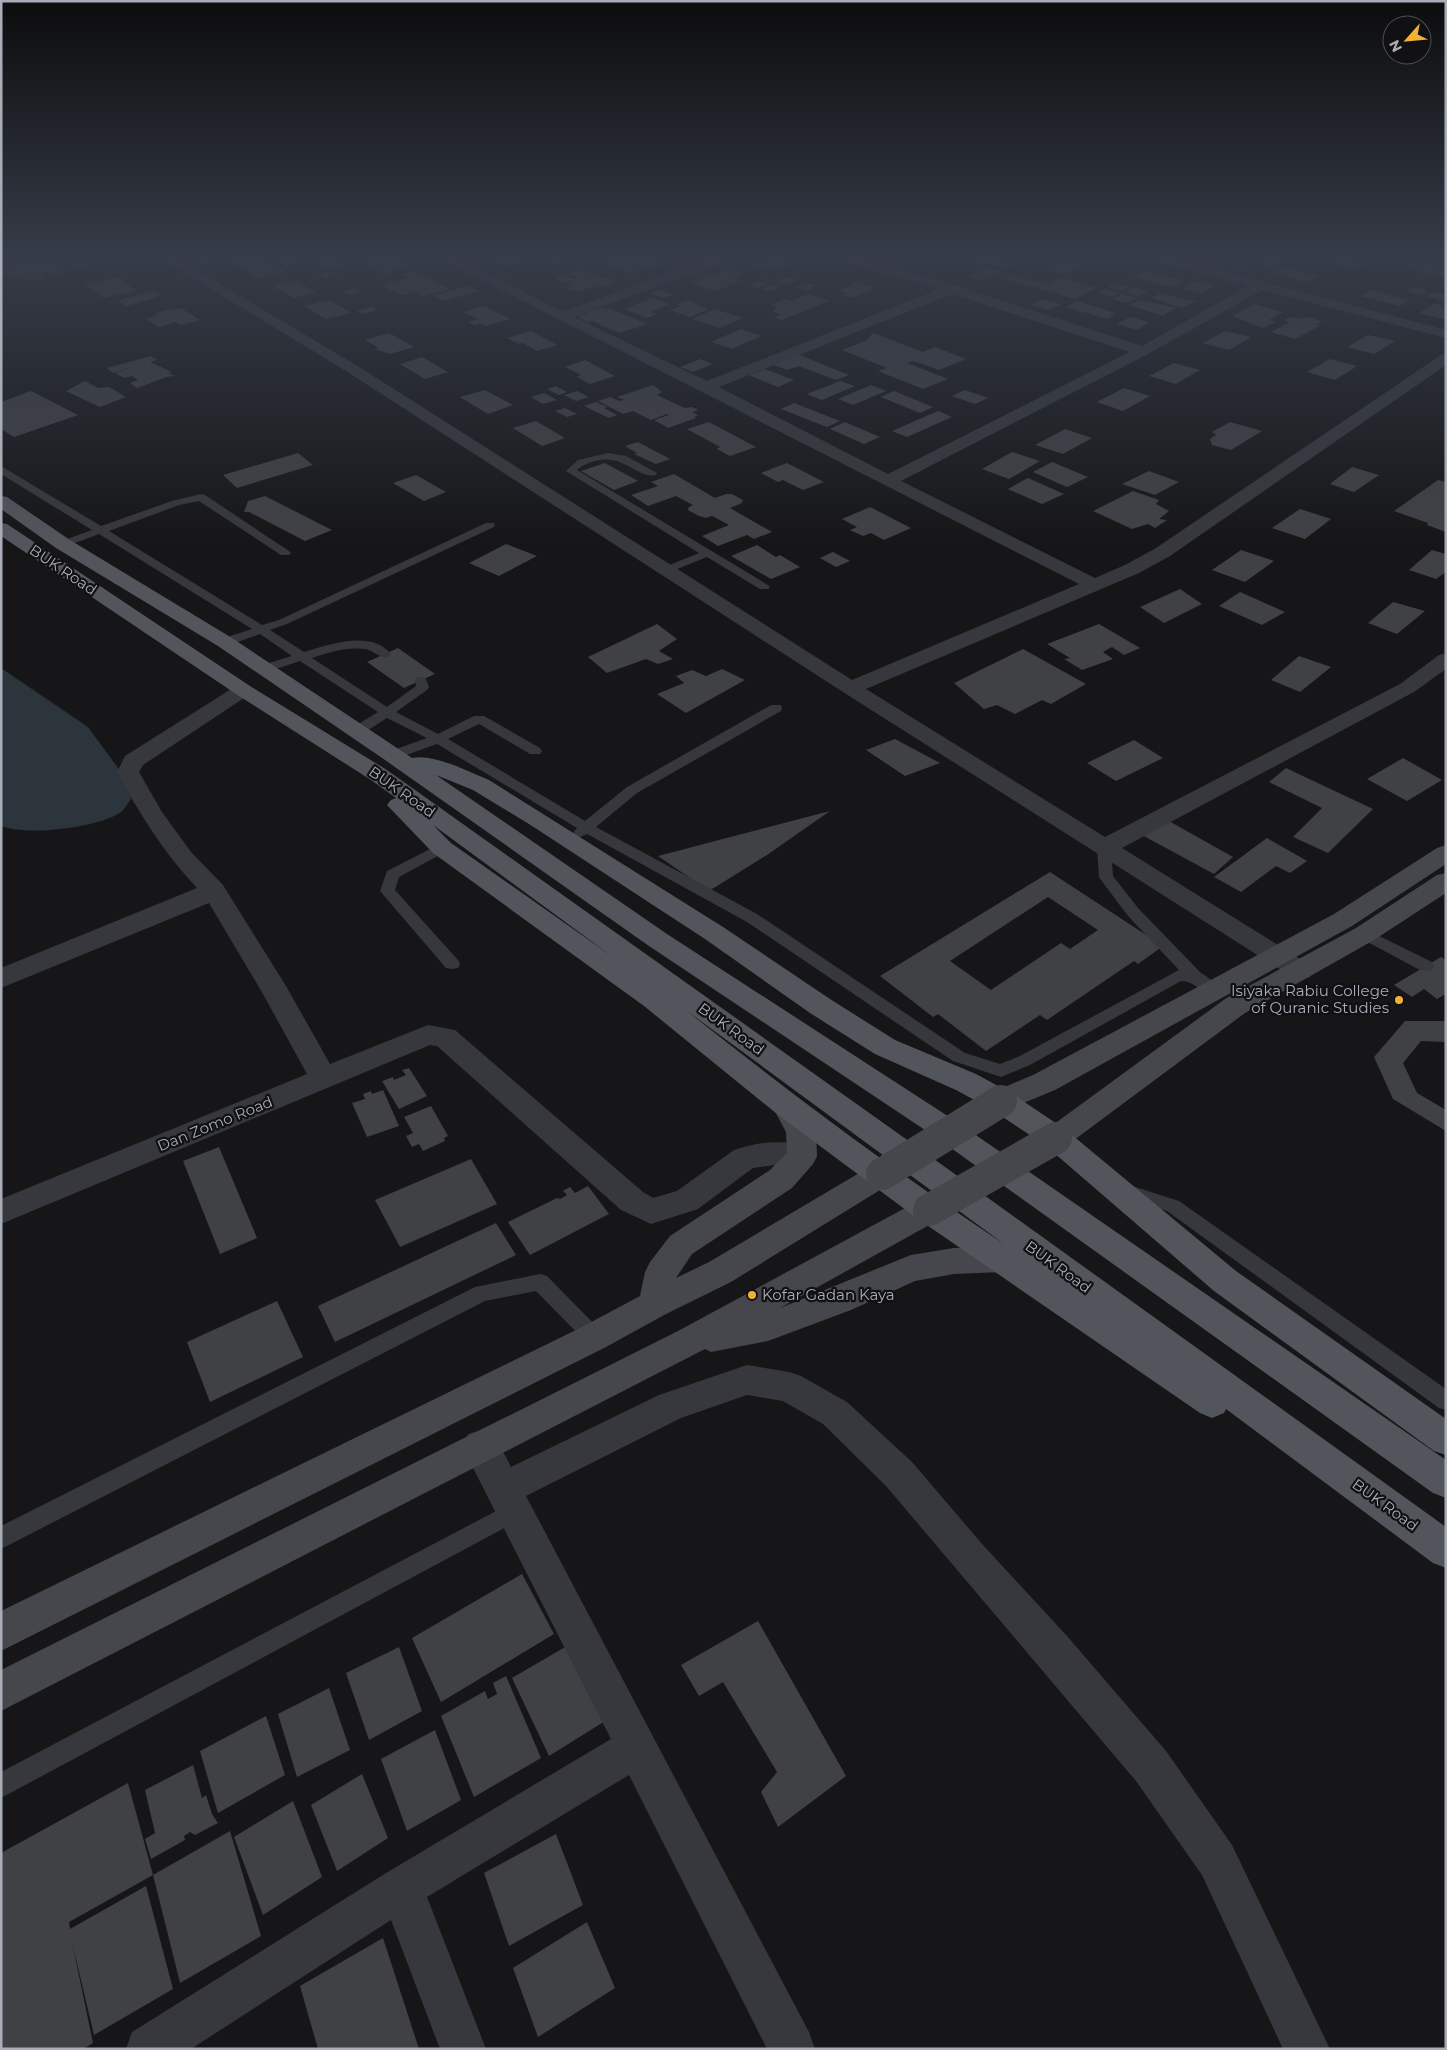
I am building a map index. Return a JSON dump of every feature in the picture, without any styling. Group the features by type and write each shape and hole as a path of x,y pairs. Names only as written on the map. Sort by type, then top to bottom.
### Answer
{"main road":[{"name":"BUK Road","path":"1,500 63,544 225,642 358,731 386,765 909,1157 1446,1550"},
{"name":"BUK Road","path":"1,528 243,690 386,765 948,1130 1446,1481"},
{"path":"1446,1439 1225,1281 1056,1138 1001,1101 966,1082 937,1071 886,1047 820,1006 714,933 578,834 481,785 445,770 386,765 399,805 442,848 654,999 787,1106 929,1210 1198,1392 1446,1571"},
{"path":"1,1691 690,1341 1056,1138 1236,1006 1343,920 1446,853"},
{"path":"1,1632 594,1337 654,1304 720,1272 1001,1101 1045,1082 1204,983 1289,963 1365,934 1446,881"},
{"path":"654,1304 661,1272 680,1245 781,1179 802,1156 801,1132 787,1106"},
{"path":"690,1341 768,1328 839,1300 911,1268 954,1261 1003,1259"}],"street":[{"path":"324,352 850,688 1289,963"},
{"path":"633,352 1093,584"},
{"path":"706,387 794,352"},
{"path":"888,481 1142,352"},
{"path":"850,688 1132,569 1163,552 1446,358"},
{"path":"1104,847 1407,688 1446,659"},
{"path":"243,690 133,760 128,768 128,772 152,814 182,857 214,891 276,993 324,1078"},
{"path":"1,979 214,891"},
{"name":"Dan Zomo Road","path":"1,1212 428,1035 445,1037 632,1201 651,1211 687,1200 745,1158 775,1153 802,1156"},
{"path":"509,1500 671,1406 747,1380 789,1388 835,1413 899,1474 970,1558 1053,1650 1151,1766 1217,1860 1307,2049"},
{"path":"481,1446 792,2049"},
{"path":"149,2049 401,1888 636,1747"},
{"path":"401,1888 463,2049"}],"lane":[{"path":"652,473 618,456 604,455 577,464 571,472 764,587"},
{"path":"1,468 99,531 260,629 388,712 438,739 578,834 752,918 959,1057 1001,1071 1024,1061 1179,975 1204,983"},
{"path":"63,544 176,502 201,497 285,553"},
{"path":"225,642 283,622 490,524"},
{"path":"666,570 708,553"},
{"path":"263,669 357,644 374,646 385,654"},
{"path":"358,731 423,687 421,680"},
{"path":"578,834 632,790 776,708"},
{"path":"386,765 479,719 535,752"},
{"path":"1104,847 1106,877 1133,912 1204,983"},
{"path":"442,848 392,874 387,891 452,964"},
{"path":"1365,934 1426,966"},
{"path":"1117,1188 1173,1206 1446,1401"},
{"path":"1,1538 482,1293 540,1282 594,1337"},
{"path":"1,1786 509,1500"}],"shaded area":[{"path":"1,668 88,727 126,782 131,799 120,813 93,823 61,829 27,830 1,826"}],"building":[{"path":"383,352 398,352 390,354"},
{"path":"846,352 947,352 966,359 939,370 914,361 907,363 948,379 923,389 878,371 887,368"},
{"path":"797,354 849,375 836,380 799,366 787,370 771,364"},
{"path":"151,356 158,360 150,362 172,372 168,373 175,376 166,377 137,388 130,383 138,380 132,376 124,378 115,373 136,366 113,373 107,368"},
{"path":"422,357 448,372 425,379 400,364"},
{"path":"700,359 713,364 693,372 680,367"},
{"path":"1330,359 1357,366 1335,380 1307,372"},
{"path":"585,360 615,376 590,384 577,377 581,375 565,367"},
{"path":"1174,363 1200,370 1176,384 1149,376"},
{"path":"765,369 794,380 778,387 749,375"},
{"path":"85,381 98,388 109,387 126,397 100,407 66,391"},
{"path":"840,381 855,386 822,400 807,394"},
{"path":"653,385 662,392 657,395 685,408 692,407 698,410 692,412 698,415 694,417 696,418 668,428 654,420 669,415 667,414 651,420 633,411 623,414 598,401 610,397 619,401 624,400 617,397"},
{"path":"871,385 886,391 853,405 838,399"},
{"path":"556,386 567,392 559,395 547,389"},
{"path":"1124,388 1150,396 1123,411 1097,402"},
{"path":"485,390 513,405 488,414 460,397"},
{"path":"965,390 988,398 975,404 952,396"},
{"path":"31,391 78,415 14,437 1,429 1,402"},
{"path":"577,391 589,397 576,401 564,395"},
{"path":"894,391 933,407 920,413 881,397"},
{"path":"544,393 557,400 543,404 531,397"},
{"path":"596,402 607,407 604,408 617,415 609,418 584,406"},
{"path":"794,403 840,421 827,427 781,409"},
{"path":"565,408 577,414 567,417 555,411"},
{"path":"938,411 952,417 907,437 892,431"},
{"path":"536,421 565,438 542,446 513,428"},
{"path":"709,422 756,447 730,456 717,449 720,447 687,429"},
{"path":"845,422 880,437 864,444 830,429"},
{"path":"1230,422 1262,431 1231,450 1212,445 1210,439 1216,435 1212,432"},
{"path":"1065,429 1092,438 1063,454 1035,445"},
{"path":"638,442 670,459 656,464 634,454 637,453 625,446"},
{"path":"1012,452 1040,461 1009,479 982,469"},
{"path":"298,453 313,465 237,488 223,475"},
{"path":"1052,462 1088,477 1067,487 1033,472"},
{"path":"605,463 638,481 614,490 581,471"},
{"path":"787,463 824,482 803,490 783,480 778,482 761,473"},
{"path":"1352,467 1379,475 1354,492 1330,484"},
{"path":"1149,471 1179,482 1155,495 1122,484"},
{"path":"674,474 715,498 732,494 743,500 742,503 730,508 772,532 754,539 747,535 718,546 702,536 729,525 712,516 706,518 688,510 693,505 676,496 648,506 631,495 658,486 651,482"},
{"path":"416,475 446,492 424,501 393,483"},
{"path":"1028,478 1064,494 1042,504 1008,489"},
{"path":"1438,480 1446,482 1446,532 1427,525 1428,523 1394,511"},
{"path":"1133,491 1159,500 1156,504 1169,511 1159,519 1167,520 1155,528 1148,524 1132,529 1093,511"},
{"path":"265,496 332,530 305,541 249,512 244,512 248,501"},
{"path":"870,507 911,528 884,540 871,533 863,536 850,530 857,527 842,519"},
{"path":"1300,509 1331,519 1305,539 1272,528"},
{"path":"506,544 537,556 499,576 469,563"},
{"path":"757,545 776,557 780,555 800,567 771,579 731,556"},
{"path":"1241,550 1274,561 1245,582 1212,570"},
{"path":"1432,550 1446,554 1446,572 1436,579 1409,570"},
{"path":"833,552 850,561 836,567 820,558"},
{"path":"1180,589 1202,604 1164,623 1140,607"},
{"path":"1240,592 1285,612 1262,625 1219,606"},
{"path":"1393,602 1425,611 1397,634 1368,623"},
{"path":"657,624 677,639 659,651 673,659 658,664 646,659 607,673 588,657"},
{"path":"1099,624 1140,648 1124,655 1112,647 1103,652 1113,659 1082,670 1064,659 1070,658 1047,644"},
{"path":"398,648 435,674 404,688 367,662"},
{"path":"1023,649 1086,684 1051,704 1042,700 1015,714 997,705 984,709 954,683"},
{"path":"1299,656 1331,667 1300,692 1271,680"},
{"path":"722,669 745,680 686,713 657,694 684,683 676,676 692,670 706,676"},
{"path":"895,739 940,763 905,776 866,750"},
{"path":"1134,740 1163,758 1116,781 1087,763"},
{"path":"1403,758 1442,780 1407,801 1367,779"},
{"path":"1286,768 1373,809 1328,853 1293,837 1322,808 1269,782"},
{"path":"830,811 767,855 709,891 658,856"},
{"path":"1169,821 1233,857 1214,874 1142,835"},
{"path":"1267,838 1307,861 1290,873 1276,866 1241,892 1214,877"},
{"path":"1050,872 1163,946 1138,964 1134,961 1047,1020 1040,1015 986,1051 938,1014 933,1017 880,976","holes":["1048,897 1098,930 1070,949 1061,943 991,990 950,961"]},
{"path":"1441,957 1446,960 1446,994 1437,999 1424,989 1412,997 1394,985"},
{"path":"1405,1021 1446,1021 1446,1042 1421,1041 1403,1063 1417,1093 1446,1110 1446,1131 1393,1099 1374,1057"},
{"path":"409,1068 427,1096 399,1109 382,1081 393,1077 394,1080 406,1075 402,1070"},
{"path":"383,1090 399,1126 367,1137 352,1103 365,1099 363,1094 371,1091 372,1094"},
{"path":"431,1106 448,1136 444,1138 445,1141 423,1151 419,1144 412,1147 406,1136 413,1133 404,1117"},
{"path":"219,1147 257,1238 220,1254 183,1161"},
{"path":"471,1159 497,1204 400,1247 375,1200"},
{"path":"588,1186 609,1214 530,1255 508,1222 557,1198 560,1199 567,1195 563,1191 570,1187 575,1193"},
{"path":"496,1223 516,1255 335,1342 318,1306"},
{"path":"277,1301 303,1357 210,1402 187,1342"},
{"path":"522,1574 554,1634 441,1702 412,1638"},
{"path":"758,1621 846,1776 778,1827 761,1792 777,1772 723,1682 699,1696 681,1665"},
{"path":"572,1643 610,1718 549,1756 512,1678"},
{"path":"399,1647 422,1711 369,1740 346,1673"},
{"path":"506,1676 541,1758 474,1797 441,1716 485,1691 488,1699 497,1694 493,1683"},
{"path":"329,1688 350,1750 297,1777 278,1714"},
{"path":"266,1716 285,1775 218,1813 200,1751"},
{"path":"435,1730 461,1800 407,1831 381,1759"},
{"path":"193,1765 202,1798 206,1795 212,1814 218,1823 195,1835 190,1832 184,1836 185,1840 151,1859 145,1839 155,1833 145,1790"},
{"path":"362,1774 388,1838 337,1871 311,1805"},
{"path":"128,1783 153,1875 69,1922 70,1929 146,1886 173,1989 94,2035 72,1942 93,2043 83,2049 1,2049 1,1853"},
{"path":"293,1801 322,1877 263,1915 234,1837"},
{"path":"230,1831 261,1936 180,1983 153,1875"},
{"path":"556,1834 583,1905 509,1946 484,1873"},
{"path":"587,1922 615,1988 538,2037 513,1968"},
{"path":"383,1938 419,2049 318,2049 300,1986"}],"place":[{"name":"Isiyaka Rabiu College of Quranic Studies","path":"1399,1000"},
{"name":"Kofar Gadan Kaya","path":"752,1295"}]}
